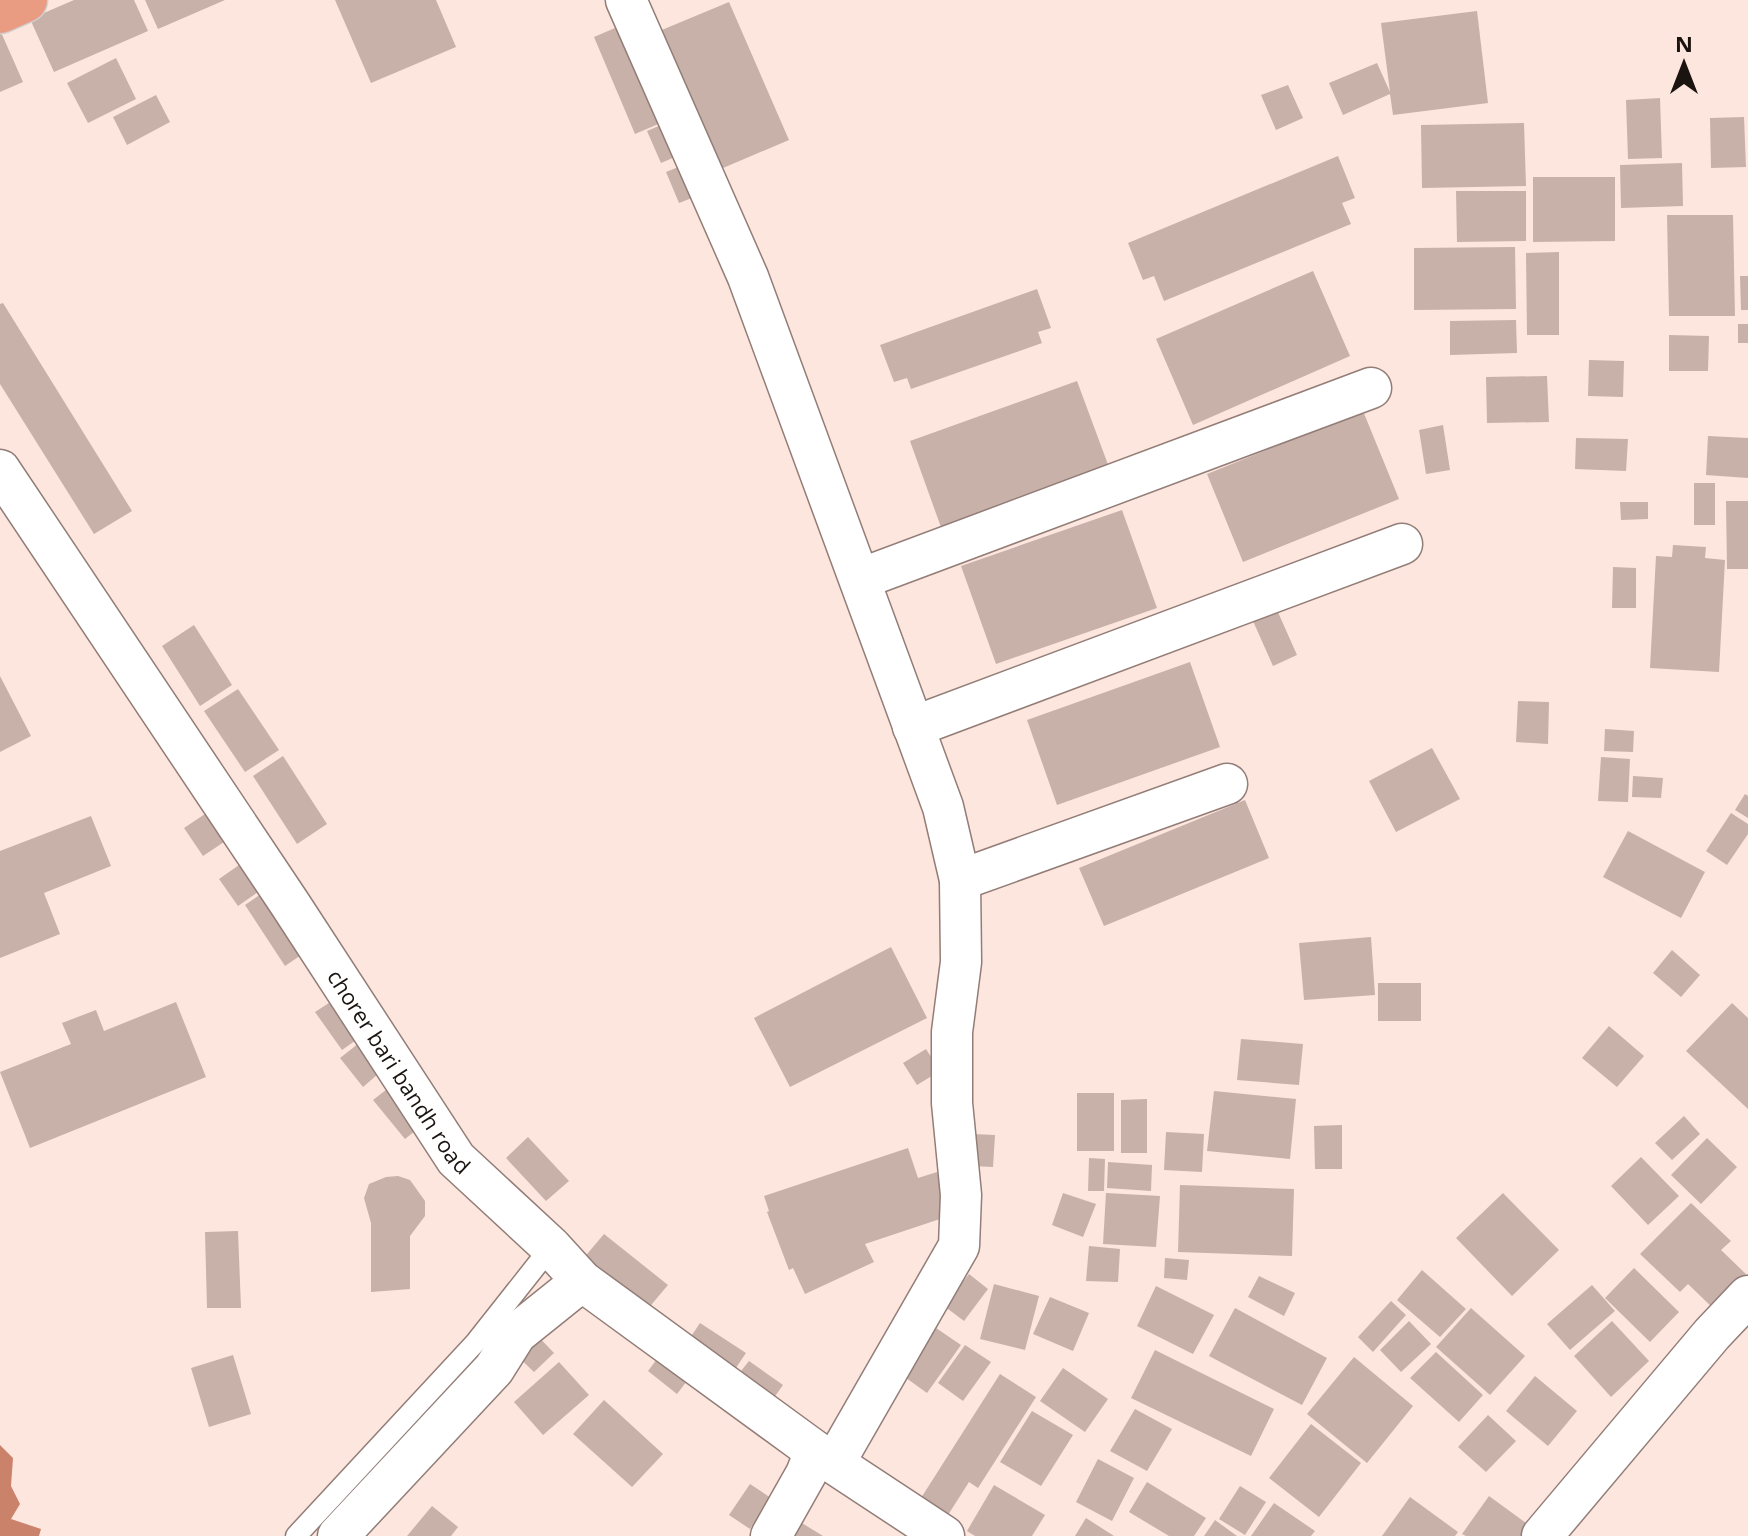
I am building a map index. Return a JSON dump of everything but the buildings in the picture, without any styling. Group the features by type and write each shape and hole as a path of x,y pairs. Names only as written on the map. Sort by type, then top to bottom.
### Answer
{"highway":[{"path":"0,11 25,0"}],"street":[{"path":"626,0 748,277 943,807 960,880 961,962 952,1032 952,1103 961,1195 959,1246 825,1456 806,1474 771,1536"},
{"path":"860,579 1371,388"},
{"name":"chorer bari bandh road","path":"0,470 456,1159 551,1247 582,1281 825,1456 944,1536"},
{"path":"913,727 1402,544"},
{"path":"960,880 1227,784"},
{"path":"338,1536 494,1369 516,1334 582,1281"},
{"path":"1542,1536 1712,1334 1748,1296"}],"lane":[{"path":"296,1536 476,1342 551,1247"}],"shaded area":[{"path":"0,1445 13,1458 11,1486 20,1504 11,1519 41,1529 39,1536 0,1536"}]}
